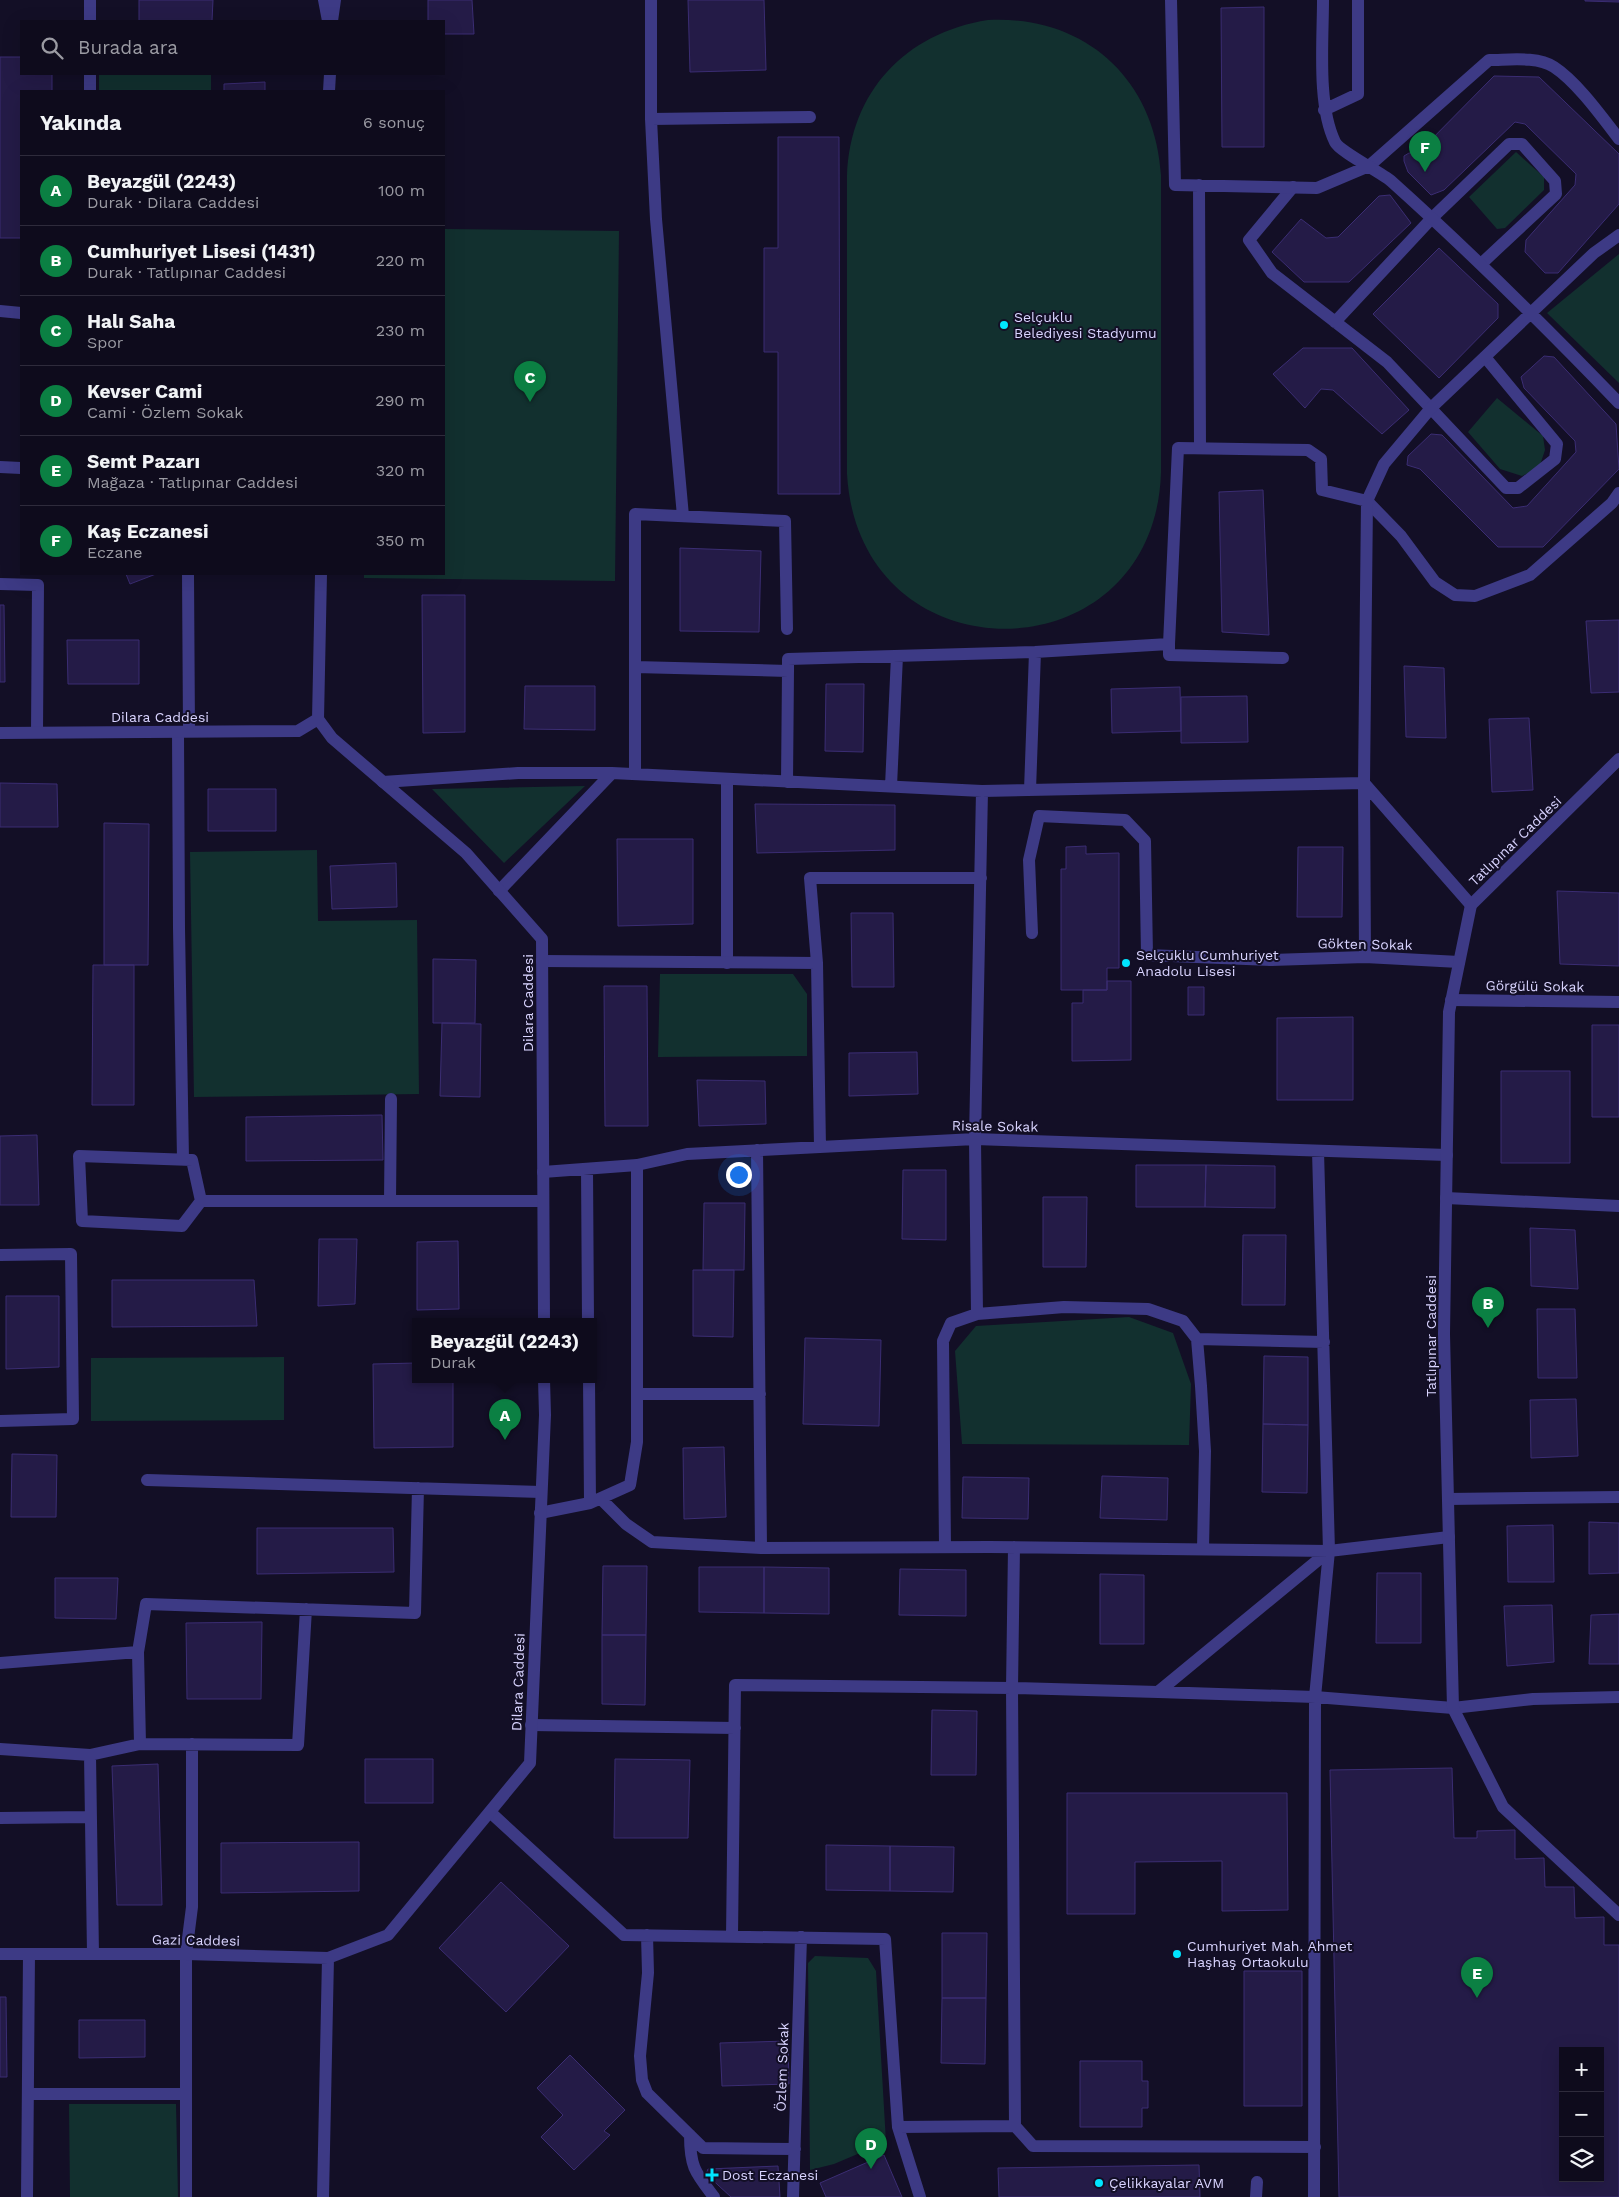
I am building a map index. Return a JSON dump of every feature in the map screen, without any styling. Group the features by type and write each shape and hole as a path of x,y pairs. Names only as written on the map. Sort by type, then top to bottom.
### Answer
{"street":[{"path":"90,0 90,20"},
{"path":"324,0 328,20"},
{"path":"332,20 334,0"},
{"path":"650,0 651,118 656,219 684,516"},
{"path":"1171,0 1175,185 1317,188 1369,166 1489,60 1530,60 1553,66 1585,96 1619,139"},
{"path":"1323,0 1324,110 1336,144 1385,176 1432,218 1532,312 1619,403"},
{"path":"1324,110 1358,94 1358,0"},
{"path":"90,75 90,90"},
{"path":"329,90 330,75"},
{"path":"651,118 810,117"},
{"path":"1335,322 1432,218 1509,144 1522,144 1554,181 1556,194 1481,264"},
{"path":"1199,185 1200,448"},
{"path":"1293,187 1249,240 1272,273 1387,362 1506,488 1518,488 1554,459 1557,444 1485,357"},
{"path":"1365,957 1364,783 1367,502 1384,464 1431,408 1594,253 1619,235"},
{"path":"0,311 20,313"},
{"path":"1283,658 1169,655 1178,448 1308,450 1321,460 1322,490 1367,502 1401,536 1435,582 1455,595 1475,596 1530,575 1612,503 1619,493"},
{"path":"0,467 20,468"},
{"path":"635,774 635,514 785,521 787,629"},
{"path":"183,1159 178,928 188,575"},
{"path":"318,720 320,575"},
{"path":"0,584 38,586 37,732"},
{"path":"788,782 788,659 1035,652 1169,644"},
{"path":"1030,790 1035,652"},
{"path":"892,786 897,656"},
{"path":"635,667 788,671"},
{"name":"Dilara Caddesi","path":"0,733 298,731 318,720 332,738 466,853 542,939 544,1318"},
{"name":"Tatlıpınar Caddesi","path":"1619,759 1471,905 1449,1012 1444,1334 1453,1708 1503,1807 1619,1915"},
{"path":"383,782 518,773 612,773 982,791 1364,783 1471,905"},
{"path":"499,890 612,773"},
{"path":"727,779 727,963"},
{"path":"977,1314 975,1139 982,791"},
{"name":"Gökten Sokak","path":"1032,933 1029,860 1039,816 1125,820 1146,840 1147,955 1271,960 1365,957 1459,962"},
{"path":"820,1147 817,964 810,878 981,878"},
{"path":"542,961 817,964"},
{"name":"Görgülü Sokak","path":"1452,1000 1619,1002"},
{"path":"390,1201 391,1099"},
{"name":"Risale Sokak","path":"544,1172 637,1165 687,1154 975,1139 1447,1156"},
{"path":"757,1150 761,1548"},
{"path":"1314,2197 1315,1697 1329,1551 1318,1151"},
{"path":"79,1156 192,1160 201,1201 182,1226 82,1221 79,1156"},
{"path":"540,1513 595,1501 630,1485 637,1442 637,1165"},
{"path":"587,1169 588,1318"},
{"path":"1446,1198 1619,1206"},
{"path":"201,1201 544,1201"},
{"path":"0,1255 71,1254 73,1419 0,1421"},
{"path":"945,1547 943,1341 951,1323 977,1314 1064,1307 1148,1309 1183,1321 1197,1339 1205,1451 1203,1549"},
{"path":"1197,1339 1324,1342"},
{"name":"Dilara Caddesi","path":"388,1936 530,1763 544,1383"},
{"path":"589,1383 595,1501"},
{"path":"637,1394 760,1394"},
{"path":"147,1480 541,1492"},
{"path":"140,1744 138,1652 146,1604 415,1613 418,1488"},
{"path":"1448,1499 1619,1497"},
{"path":"595,1501 652,1542 761,1548 1014,1547 1329,1551 1449,1536"},
{"path":"1014,1547 1012,1688 1016,2126 1033,2146 1315,2147"},
{"path":"1158,1692 1329,1551"},
{"path":"0,1749 90,1754 140,1744 298,1745 306,1609"},
{"path":"0,1663 138,1652"},
{"path":"732,1937 736,1685 1012,1688 1315,1697 1453,1708 1533,1699 1619,1698"},
{"path":"531,1726 735,1728"},
{"path":"186,2197 186,1954 192,1907 192,1744"},
{"path":"90,1754 93,1954"},
{"path":"490,1812 624,1936 886,1938 898,2127 920,2197"},
{"path":"0,1818 91,1818"},
{"name":"Gazi Caddesi","path":"0,1954 186,1954 328,1958 388,1936"},
{"path":"647,1936 648,1973 640,2056 642,2080 647,2093 703,2148 795,2149"},
{"name":"Özlem Sokak","path":"793,2197 801,1937"},
{"path":"27,2197 29,1954"},
{"path":"323,2197 328,1958"},
{"path":"28,2094 186,2094"},
{"path":"898,2127 1016,2126"},
{"path":"690,2135 690,2155 694,2170 714,2197"},
{"path":"1256,2197 1257,2182"}],"green space":[{"name":"Selçuklu Belediyesi Stadyumu","path":"988,20 1023,21 1055,29 1084,42 1109,60 1129,82 1145,110 1156,141 1161,175 1161,473 1146,541 1111,589 1062,619 1006,629 950,619 900,591 864,542 847,474 847,176 851,146 859,118 871,93 888,71 908,53 931,38 958,27"},
{"path":"99,75 211,75 211,90 99,90"},
{"path":"1516,152 1544,177 1544,190 1505,228 1497,229 1469,197"},
{"path":"445,229 619,231 615,581 364,578 364,575 445,575"},
{"path":"1619,254 1619,383 1547,313"},
{"path":"1497,398 1543,436 1545,450 1539,468 1522,476 1500,469 1468,432"},
{"path":"585,786 504,863 432,789"},
{"path":"317,850 318,921 417,920 419,1094 194,1097 190,852"},
{"path":"660,974 793,974 807,994 807,1056 658,1057"},
{"path":"1129,1317 1173,1333 1191,1384 1189,1445 962,1444 955,1351 976,1326"},
{"path":"284,1357 284,1420 91,1421 91,1358"},
{"path":"815,1956 868,1958 876,1971 886,2142 834,2164 810,2170 808,1963"},
{"path":"69,2104 176,2104 178,2197 70,2197"}],"building":[{"path":"139,0 213,0 212,20 139,20"},
{"path":"428,0 472,0 474,34 445,34 445,20 428,20"},
{"path":"688,0 764,0 766,70 690,72"},
{"path":"1585,0 1619,0 1619,2 1585,1"},
{"path":"1264,7 1264,147 1222,147 1221,8"},
{"path":"0,57 20,57 20,75 52,75 52,90 20,90 20,238 0,238"},
{"path":"1494,76 1539,77 1619,154 1619,204 1558,273 1545,273 1525,252 1526,240 1575,185 1576,174 1525,124 1515,122 1444,190 1431,195 1408,172 1404,161 1404,156 1409,153 1418,153"},
{"path":"265,82 265,90 224,90 224,84"},
{"path":"778,137 839,137 840,494 778,494 778,352 764,352 764,248 778,248"},
{"path":"1390,195 1411,223 1349,282 1304,282 1272,252 1301,219 1326,238 1338,237 1379,196"},
{"path":"1439,248 1498,304 1498,318 1439,378 1373,314"},
{"path":"1303,348 1352,348 1409,410 1382,434 1333,390 1321,389 1305,408 1273,374"},
{"path":"1544,356 1554,357 1616,424 1619,469 1543,547 1498,547 1420,469 1407,465 1408,456 1431,434 1442,435 1513,508 1527,506 1576,452 1575,441 1524,388 1521,377"},
{"path":"1263,490 1269,635 1222,632 1219,492"},
{"path":"680,548 761,551 759,632 680,631"},
{"path":"126,575 153,575 130,584"},
{"path":"422,595 465,595 465,732 423,733"},
{"path":"0,605 4,605 5,682 0,682"},
{"path":"1619,620 1619,692 1591,693 1586,621"},
{"path":"67,640 139,640 139,684 68,684"},
{"path":"1404,666 1444,668 1446,738 1406,737"},
{"path":"826,684 864,684 863,752 825,751"},
{"path":"525,686 595,686 595,730 524,729"},
{"path":"1180,687 1181,731 1112,733 1111,689"},
{"path":"1247,696 1248,742 1181,743 1181,697"},
{"path":"1529,718 1533,790 1492,792 1489,719"},
{"path":"0,783 57,784 58,827 0,827"},
{"path":"208,789 276,789 276,831 208,831"},
{"path":"755,804 895,805 895,850 757,853"},
{"path":"104,823 149,824 148,965 104,965"},
{"path":"617,839 693,839 693,924 618,926"},
{"path":"1086,846 1086,854 1119,853 1119,968 1107,968 1107,990 1061,990 1061,869 1066,869 1066,847"},
{"path":"1298,847 1343,847 1342,917 1297,917"},
{"path":"396,863 397,907 332,909 330,866"},
{"path":"1557,891 1619,893 1619,966 1560,964"},
{"path":"851,913 893,913 894,987 852,987"},
{"path":"433,959 476,960 475,1023 433,1023"},
{"path":"93,965 134,965 134,1105 92,1105"},
{"path":"1107,981 1131,981 1131,1060 1072,1061 1072,1003 1083,1003 1083,990 1107,990"},
{"path":"604,986 647,986 648,1126 605,1126"},
{"path":"1188,987 1204,987 1204,1015 1188,1015"},
{"path":"1353,1017 1353,1100 1277,1100 1277,1018"},
{"path":"442,1023 481,1024 480,1097 440,1096"},
{"path":"1592,1025 1619,1025 1619,1117 1592,1117"},
{"path":"917,1052 918,1094 849,1096 849,1053"},
{"path":"1501,1071 1570,1071 1570,1163 1501,1163"},
{"path":"697,1080 765,1081 766,1124 699,1126"},
{"path":"382,1115 383,1160 246,1161 246,1117"},
{"path":"37,1135 39,1205 0,1205 0,1136"},
{"path":"1136,1165 1206,1165 1205,1207 1136,1207"},
{"path":"1206,1165 1275,1166 1275,1208 1205,1207"},
{"path":"903,1170 946,1170 946,1240 902,1239"},
{"path":"1043,1197 1087,1197 1086,1267 1043,1267"},
{"path":"704,1203 745,1203 744,1270 703,1270"},
{"path":"1530,1228 1575,1230 1578,1289 1531,1286"},
{"path":"1243,1235 1286,1235 1285,1305 1242,1305"},
{"path":"319,1239 357,1239 355,1304 318,1306"},
{"path":"458,1241 459,1309 417,1310 417,1242"},
{"path":"693,1270 734,1270 733,1337 693,1336"},
{"path":"112,1280 254,1280 257,1326 112,1327"},
{"path":"6,1296 59,1296 59,1367 6,1369"},
{"path":"1537,1309 1575,1309 1577,1378 1538,1378"},
{"path":"805,1338 881,1340 879,1426 803,1424"},
{"path":"1264,1356 1308,1357 1308,1425 1263,1424"},
{"path":"412,1363 412,1383 453,1383 453,1447 374,1448 373,1364"},
{"path":"1576,1399 1578,1456 1531,1458 1530,1400"},
{"path":"1263,1424 1308,1425 1307,1493 1262,1492"},
{"path":"724,1447 726,1517 684,1519 683,1448"},
{"path":"12,1454 57,1455 56,1517 11,1517"},
{"path":"1102,1476 1168,1478 1167,1520 1100,1518"},
{"path":"963,1477 1029,1478 1028,1519 962,1518"},
{"path":"1589,1522 1619,1523 1619,1573 1589,1574"},
{"path":"1553,1525 1554,1582 1508,1582 1507,1526"},
{"path":"257,1528 393,1528 394,1572 257,1574"},
{"path":"603,1566 647,1566 646,1635 602,1635"},
{"path":"699,1567 764,1567 764,1613 699,1612"},
{"path":"764,1567 829,1568 829,1614 764,1613"},
{"path":"900,1569 966,1570 966,1616 899,1615"},
{"path":"1377,1573 1421,1573 1421,1643 1376,1643"},
{"path":"1100,1574 1144,1575 1144,1644 1100,1644"},
{"path":"55,1578 118,1578 116,1619 55,1618"},
{"path":"1552,1605 1554,1662 1507,1666 1504,1606"},
{"path":"1619,1614 1619,1664 1589,1664 1591,1615"},
{"path":"262,1622 261,1699 187,1699 186,1623"},
{"path":"602,1635 646,1635 645,1705 602,1704"},
{"path":"932,1710 977,1711 976,1775 931,1775"},
{"path":"365,1759 433,1759 433,1803 365,1803"},
{"path":"615,1759 690,1760 688,1838 614,1838"},
{"path":"158,1764 162,1905 117,1905 112,1766"},
{"path":"1452,1768 1454,1838 1477,1838 1477,1831 1515,1830 1515,1859 1544,1858 1545,1887 1574,1887 1575,1918 1604,1917 1604,1945 1619,1945 1619,2197 1339,2197 1330,1770"},
{"path":"1067,1793 1287,1793 1288,1910 1222,1911 1222,1861 1135,1862 1135,1914 1067,1914"},
{"path":"359,1842 359,1891 221,1893 221,1843"},
{"path":"826,1845 890,1846 890,1891 826,1890"},
{"path":"890,1846 954,1847 953,1892 890,1891"},
{"path":"501,1882 569,1946 506,2012 439,1948"},
{"path":"942,1933 987,1933 986,1998 942,1998"},
{"path":"1244,1971 1302,1971 1302,2106 1244,2106"},
{"path":"0,1997 6,1997 7,2077 0,2077"},
{"path":"942,1998 986,1998 985,2064 941,2063"},
{"path":"79,2020 145,2020 145,2057 79,2058"},
{"path":"788,2041 789,2084 722,2086 720,2043"},
{"path":"570,2055 625,2110 604,2131 610,2135 574,2170 541,2137 563,2115 537,2088"},
{"path":"1080,2061 1142,2061 1142,2081 1148,2081 1148,2108 1142,2108 1142,2127 1080,2127"},
{"path":"884,2155 902,2197 826,2197 820,2183"},
{"name":"Çelikkayalar AVM","path":"1199,2165 1200,2197 999,2197 998,2168"},
{"path":"778,2166 780,2197 731,2197 706,2174 708,2169"}],"place":[{"name":"Kaş Eczanesi","path":"1425,172"},
{"name":"Selçuklu Belediyesi Stadyumu","path":"1004,325"},
{"name":"Halı Saha","path":"530,402"},
{"name":"Selçuklu Cumhuriyet Anadolu Lisesi","path":"1126,963"},
{"name":"Cumhuriyet Lisesi (1431)","path":"1488,1328"},
{"name":"Beyazgül (2243)","path":"505,1440"},
{"name":"Cumhuriyet Mah. Ahmet Haşhaş Ortaokulu","path":"1177,1954"},
{"name":"Semt Pazarı","path":"1477,1998"},
{"name":"Kevser Cami","path":"871,2169"},
{"name":"Dost Eczanesi","path":"712,2175"},
{"name":"Çelikkayalar AVM","path":"1099,2183"}]}
